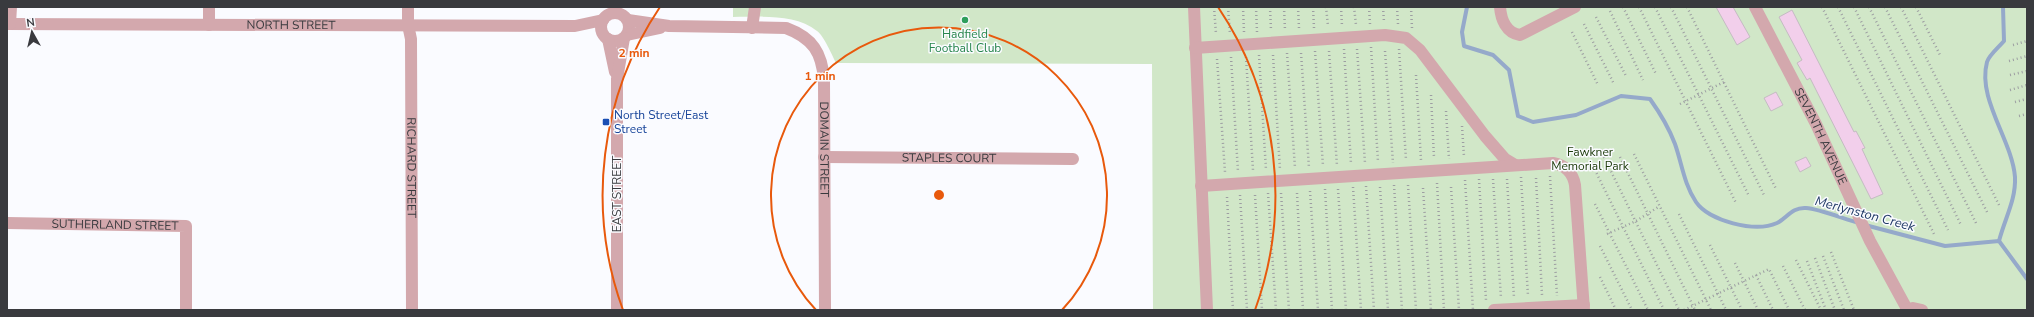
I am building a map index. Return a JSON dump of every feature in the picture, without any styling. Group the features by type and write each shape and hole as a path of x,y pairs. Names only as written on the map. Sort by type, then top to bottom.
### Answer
{"street":[{"path":"8,24 11,7"},
{"path":"209,7 209,25"},
{"name":"RICHARD STREET","path":"408,7 408,25 411,39 412,310"},
{"path":"752,28 755,7"},
{"path":"1194,7 1207,310"},
{"path":"1500,7 1501,14 1508,30 1514,35 1520,35 1575,7"},
{"name":"SEVENTH AVENUE","path":"1755,7 1816,124 1870,241 1906,310"},
{"path":"607,14 624,14 629,28 625,36 616,41 606,37 601,28 607,14"},
{"name":"NORTH STREET","path":"576,26 607,14"},
{"name":"DOMAIN STREET","path":"624,14 669,26 752,28 776,27 795,31 804,36 817,50 823,66 824,80 825,310"},
{"name":"NORTH STREET","path":"8,24 576,26 606,37"},
{"name":"DOMAIN STREET","path":"625,36 669,26"},
{"name":"EAST STREET","path":"617,310 617,79 625,36"},
{"path":"1195,48 1370,36 1399,36 1410,40 1420,50 1501,155 1518,170"},
{"name":"EAST STREET","path":"606,37 617,79"},
{"name":"STAPLES COURT","path":"824,158 1073,158"},
{"path":"1201,186 1478,167 1518,170 1557,164 1567,169 1574,177 1584,307 1557,306 1494,310"},
{"name":"SUTHERLAND STREET","path":"7,223 186,226 186,310"},
{"path":"1906,310 1913,308 1922,310"}],"path":[{"path":"1214,7 1233,310"},
{"path":"1228,7 1247,310"},
{"path":"1243,7 1262,310"},
{"path":"1256,7 1276,310"},
{"path":"1270,7 1289,310"},
{"path":"1284,7 1303,310"},
{"path":"1298,7 1318,310"},
{"path":"1313,7 1332,310"},
{"path":"1326,7 1346,310"},
{"path":"1341,7 1361,310"},
{"path":"1354,7 1356,37"},
{"path":"1369,7 1388,310"},
{"path":"1397,7 1416,310"},
{"path":"1623,7 1656,74"},
{"path":"1639,7 1736,203"},
{"path":"1655,7 1749,196"},
{"path":"1671,7 1764,195"},
{"path":"1686,7 1776,188"},
{"path":"1822,7 1935,236"},
{"path":"1838,7 1948,230"},
{"path":"1854,7 1961,225"},
{"path":"1869,7 1976,223"},
{"path":"1885,7 1988,214"},
{"path":"1901,7 1999,205"},
{"path":"1916,7 1941,58"},
{"path":"1610,11 1643,80"},
{"path":"1596,17 1626,76"},
{"path":"1584,24 1614,84"},
{"path":"1572,32 1598,85"},
{"path":"2013,45 2027,41"},
{"path":"2009,61 2027,56"},
{"path":"2010,75 2027,71"},
{"path":"1416,75 1421,160"},
{"path":"1680,104 1724,82"},
{"path":"2010,90 2027,85"},
{"path":"1431,95 1444,310"},
{"path":"2015,102 2027,99"},
{"path":"1461,104 1473,310"},
{"path":"1446,111 1449,165"},
{"path":"2019,116 2027,114"},
{"path":"1634,154 1711,310"},
{"path":"1604,157 1679,310"},
{"path":"1620,157 1695,310"},
{"path":"1593,166 1664,310"},
{"path":"1478,167 1486,300"},
{"path":"1492,167 1502,310"},
{"path":"1518,170 1529,308"},
{"path":"1550,176 1557,306"},
{"path":"1507,177 1515,309"},
{"path":"1536,178 1543,307"},
{"path":"1452,187 1459,310"},
{"path":"1423,188 1431,310"},
{"path":"1595,204 1608,234 1648,310"},
{"path":"1608,234 1636,221 1660,206"},
{"path":"1679,214 1726,310"},
{"path":"1710,245 1742,310"},
{"path":"1600,246 1632,310"},
{"path":"1831,252 1854,310"},
{"path":"1823,256 1844,310"},
{"path":"1815,258 1835,310"},
{"path":"1796,260 1821,310"},
{"path":"1807,261 1826,310"},
{"path":"1735,263 1758,310"},
{"path":"1783,266 1805,310"},
{"path":"1684,310 1769,269 1789,310"},
{"path":"1756,275 1774,310"},
{"path":"1600,277 1616,310"}],"green space":[{"name":"Fawkner Memorial Park","path":"733,7 2027,7 2027,310 1153,310 1152,64 836,63 820,33 808,25 798,21 777,17 733,17"}],"building":[{"path":"1716,7 1733,7 1750,37 1737,45"},
{"path":"1792,10 1854,132 1856,131 1865,148 1862,149 1883,194 1871,199 1810,78 1807,80 1797,63 1802,60 1779,17"},
{"path":"1776,92 1783,105 1771,111 1764,98"},
{"path":"1806,157 1811,166 1800,172 1795,162"}],"waterway":[{"name":"Merlynston Creek","path":"1467,7 1462,32 1464,46 1493,55 1509,70 1518,116 1533,122 1576,115 1621,96 1650,99 1673,138 1686,181 1692,195 1702,209 1711,215 1733,223 1757,227 1777,223 1793,211 1806,208 1825,212 1859,223"},
{"path":"1999,241 2012,201 2015,177 2013,163 1991,105 1985,76 1988,59 2004,41 2003,7"},
{"name":"Merlynston Creek","path":"1865,225 1945,246 1999,241 2027,279"}],"place":[{"name":"Hadfield Football Club","path":"965,20"},
{"name":"North Street/East Street","path":"606,122"}]}
